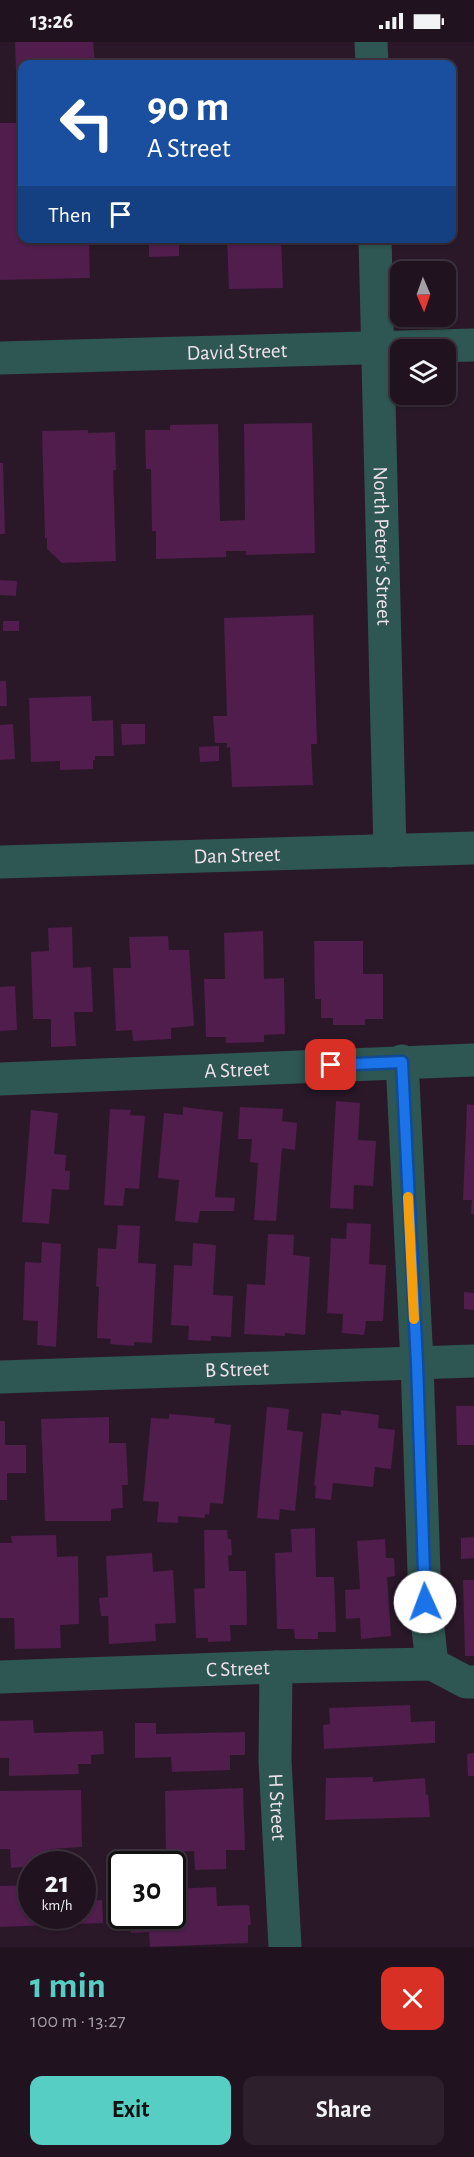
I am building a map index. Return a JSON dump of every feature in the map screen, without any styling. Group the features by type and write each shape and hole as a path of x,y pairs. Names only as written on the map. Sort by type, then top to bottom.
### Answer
{"street":[{"path":"371,42 372,60"},
{"name":"North Peter's Street","path":"375,243 390,851"},
{"name":"David Street","path":"0,358 474,345"},
{"name":"Dan Street","path":"0,862 474,848"},
{"name":"A Street","path":"0,1079 474,1060"},
{"path":"402,1062 417,1363 425,1602 432,1664"},
{"name":"B Street","path":"0,1377 474,1361"},
{"name":"C Street","path":"0,1677 432,1664 466,1682 474,1682"},
{"name":"H Street","path":"276,1667 275,1761 285,1947"}],"building":[{"path":"15,42 93,42 95,60 18,60 18,73 16,73"},
{"path":"0,123 18,123 18,243 89,243 90,278 0,280"},
{"path":"149,243 179,243 179,256 149,257"},
{"path":"227,243 281,243 283,288 229,289"},
{"path":"312,423 315,553 246,555 246,551 226,551 226,557 156,559 156,531 152,531 151,469 146,469 145,430 170,430 170,425 218,424 220,521 245,520 244,424"},
{"path":"88,430 88,433 115,432 116,470 113,470 116,561 62,563 47,549 47,538 45,538 42,431"},
{"path":"0,463 3,463 5,534 0,534"},
{"path":"0,580 17,581 16,596 0,595"},
{"path":"313,615 317,744 311,744 313,785 232,787 230,747 227,748 227,743 215,743 213,716 227,716 224,618"},
{"path":"3,621 19,621 19,631 3,631"},
{"path":"0,681 6,681 7,706 0,706"},
{"path":"91,696 92,721 113,720 114,756 95,756 93,769 60,770 60,761 31,762 29,698"},
{"path":"13,724 15,759 0,760 0,725"},
{"path":"121,724 145,724 145,744 122,745"},
{"path":"219,746 219,761 200,762 199,747"},
{"path":"72,927 73,968 91,967 93,1012 74,1012 76,1046 51,1047 51,1019 33,1019 31,952 49,951 48,928"},
{"path":"263,931 264,979 284,978 285,1034 264,1035 264,1042 226,1043 226,1037 206,1037 204,979 225,979 224,933"},
{"path":"168,936 169,950 189,950 194,1026 171,1028 171,1039 133,1041 132,1030 116,1031 113,968 131,968 129,937"},
{"path":"314,941 363,941 363,974 383,974 383,1019 365,1019 365,1025 333,1025 333,1018 321,1018 321,999 315,999"},
{"path":"15,986 17,1030 0,1031 0,987"},
{"path":"336,1101 360,1103 358,1140 376,1141 373,1186 354,1185 353,1209 330,1208"},
{"path":"467,1104 474,1105 474,1214 471,1214 472,1200 463,1200"},
{"path":"183,1107 223,1112 215,1197 235,1198 234,1211 200,1211 198,1223 175,1221 179,1180 158,1178 164,1113 183,1115"},
{"path":"240,1107 283,1109 282,1121 297,1123 295,1150 282,1148 276,1221 254,1220 258,1163 250,1162 252,1139 238,1139"},
{"path":"110,1109 131,1110 130,1115 145,1116 139,1189 125,1188 123,1206 104,1205"},
{"path":"31,1110 58,1113 54,1154 66,1155 65,1171 70,1171 69,1190 52,1189 49,1224 22,1222"},
{"path":"347,1223 371,1224 369,1264 386,1265 383,1321 366,1321 364,1335 342,1333 343,1314 327,1313 331,1238 346,1239"},
{"path":"118,1225 140,1226 138,1263 156,1264 152,1343 134,1342 134,1346 110,1344 111,1339 97,1338 98,1248 116,1249"},
{"path":"268,1234 294,1235 293,1255 310,1257 305,1335 244,1334 247,1284 265,1285"},
{"path":"42,1242 61,1244 56,1347 37,1345 38,1321 23,1320 25,1262 41,1263"},
{"path":"193,1243 216,1245 213,1295 233,1296 231,1337 211,1336 211,1341 188,1340 189,1326 171,1325 174,1265 192,1266"},
{"path":"464,1292 474,1293 474,1310 464,1309"},
{"path":"456,1406 474,1406 474,1445 457,1445"},
{"path":"267,1407 289,1409 287,1430 303,1432 295,1511 280,1509 279,1520 257,1518"},
{"path":"341,1410 379,1415 378,1428 395,1430 391,1469 375,1467 373,1487 333,1483 331,1500 315,1498 316,1485 314,1486 322,1413 341,1415"},
{"path":"169,1414 215,1418 214,1423 231,1425 223,1504 210,1503 209,1515 205,1514 205,1518 178,1516 178,1523 157,1522 159,1502 143,1501 151,1418 169,1419"},
{"path":"109,1417 109,1443 126,1443 128,1485 122,1485 123,1508 111,1509 111,1521 45,1521 41,1419"},
{"path":"0,1421 5,1421 5,1445 26,1445 26,1473 7,1473 7,1500 0,1500"},
{"path":"315,1528 316,1577 334,1577 336,1632 318,1632 318,1639 295,1639 294,1629 277,1629 275,1553 292,1552 291,1529"},
{"path":"204,1530 227,1530 228,1539 231,1539 232,1555 228,1556 229,1571 246,1571 247,1625 230,1625 231,1641 208,1642 208,1638 196,1638 194,1589 205,1588"},
{"path":"56,1535 57,1557 78,1556 79,1624 60,1625 61,1648 15,1649 14,1618 0,1618 0,1543 12,1543 11,1536"},
{"path":"474,1537 474,1558 461,1559 461,1538"},
{"path":"385,1539 386,1558 394,1558 395,1576 387,1577 391,1636 361,1639 360,1618 346,1619 345,1590 360,1589 357,1541"},
{"path":"152,1553 153,1572 173,1570 176,1623 155,1624 156,1641 109,1644 108,1616 101,1616 99,1598 108,1597 106,1556"},
{"path":"463,1580 474,1580 474,1656 465,1656"},
{"path":"410,1705 411,1722 435,1721 435,1743 324,1749 323,1725 330,1724 329,1708"},
{"path":"33,1720 34,1733 103,1731 104,1754 91,1755 91,1764 78,1764 79,1774 9,1776 9,1758 0,1758 0,1721"},
{"path":"135,1723 156,1723 156,1734 245,1732 245,1755 230,1755 230,1770 172,1772 171,1757 135,1758"},
{"path":"474,1753 474,1776 468,1776 467,1754"},
{"path":"373,1777 373,1782 425,1778 430,1817 325,1820 326,1778"},
{"path":"243,1788 245,1850 226,1850 226,1869 195,1870 194,1851 166,1851 165,1791"},
{"path":"81,1790 82,1847 50,1849 50,1851 18,1851 18,1867 11,1868 10,1849 0,1849 0,1791"},
{"path":"18,1885 18,1926 0,1927 0,1886"},
{"path":"216,1887 217,1906 249,1905 251,1925 248,1925 248,1943 150,1947 149,1932 131,1933 131,1929 186,1929 186,1888"},
{"path":"96,1900 102,1900 103,1923 96,1923"}],"slow traffic":[{"path":"408,1197 414,1319"}],"route":[{"path":"331,1065 402,1062 417,1363 425,1602"}]}
